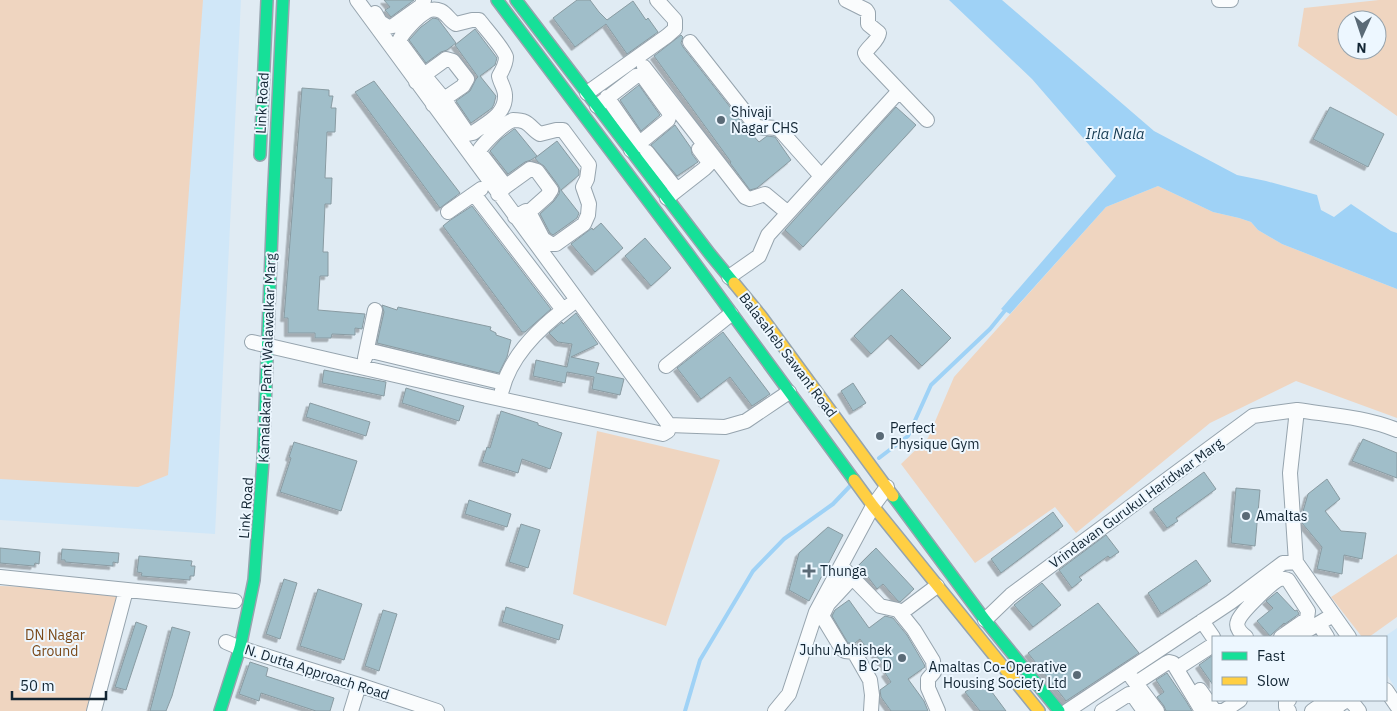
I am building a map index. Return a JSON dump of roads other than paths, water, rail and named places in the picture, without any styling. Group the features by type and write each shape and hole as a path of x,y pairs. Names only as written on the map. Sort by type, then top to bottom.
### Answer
{"main road":[{"name":"Link Road","path":"259,164 266,0"},
{"name":"Kamalakar Pant Walawalkar Marg","path":"220,711 240,648 254,580 264,460 267,345 283,0"},
{"name":"Balasaheb Sawant Road","path":"497,0 689,255 873,506 1039,711"},
{"path":"516,0 587,92 602,101"},
{"name":"Balasaheb Sawant Road","path":"672,194 729,276 761,316 985,620 1059,711"},
{"path":"243,548 256,549"}],"street":[{"path":"357,0 439,102 468,134 473,133 500,114 504,105 505,93 499,76 506,55 479,20 456,24 442,12 432,9 425,12 401,35 399,41 420,78"},
{"path":"367,0 380,22 388,26 393,26 421,6 424,0"},
{"path":"587,92 675,29 675,20 657,0"},
{"path":"669,0 678,11"},
{"path":"846,0 866,10 868,13 868,24 879,33 865,53 867,57 927,120"},
{"path":"1218,0 1231,0"},
{"path":"690,42 756,126 760,128 776,127 780,130 821,176"},
{"path":"420,78 446,59 453,61 467,79 463,86 439,102"},
{"path":"644,67 746,197 750,199 765,194 788,213"},
{"path":"639,148 668,120 670,114 644,78 636,76 602,101 672,194 708,164 708,161 680,124"},
{"path":"729,276 759,256 768,235 899,91"},
{"path":"439,102 498,188"},
{"path":"252,342 663,434 668,431 668,424 515,217 480,153 483,145 508,122 515,120 525,122 535,132 540,134 563,130 589,165 587,179 583,187 589,204 588,215 584,224 556,244 551,244 543,239 529,212"},
{"path":"448,212 474,194 498,188 530,169 537,171 550,190 547,196 529,212 526,211 515,217"},
{"path":"474,194 563,310"},
{"path":"542,282 556,272"},
{"path":"500,398 504,383 519,353 546,323 576,300"},
{"path":"363,367 375,310"},
{"path":"666,366 731,314"},
{"path":"367,350 504,383"},
{"path":"482,395 486,378"},
{"path":"668,424 725,427 746,421 789,392"},
{"path":"1297,410 1290,473 1296,562 1348,636"},
{"name":"Vrindavan Gurukul Haridwar Marg","path":"985,620 1011,596 1253,416 1297,410 1386,425 1397,430"},
{"path":"775,711 790,694 819,614 841,566 873,506 887,487"},
{"path":"1245,636 1237,626 1247,598 1283,563 1296,562"},
{"path":"841,566 880,606 898,610 914,630 933,661 934,672 928,679 928,688 938,711"},
{"path":"0,577 235,601"},
{"path":"819,614 852,578"},
{"path":"1067,711 1202,621 1279,580 1285,579 1288,580 1308,611 1308,615 1307,619 1282,636"},
{"path":"901,614 937,586"},
{"path":"94,711 126,590"},
{"path":"819,614 842,649 854,652 870,680 872,711"},
{"path":"1298,636 1333,615"},
{"path":"1202,621 1212,636"},
{"path":"1319,624 1326,636"},
{"name":"N. Dutta Approach Road","path":"226,643 437,711"},
{"path":"1167,644 1214,710 1225,710 1238,701"},
{"path":"1182,664 1212,646"},
{"path":"1136,683 1169,662 1173,664 1202,711"},
{"path":"1127,671 1157,711"},
{"path":"351,711 359,685"},
{"path":"1387,692 1393,707"},
{"path":"1102,711 1132,694 1144,711"},
{"path":"1312,711 1327,701"},
{"path":"1332,711 1345,702 1350,701 1353,702 1359,711"}],"water":[{"name":"Irla Nala","path":"949,0 1002,0 1154,131 1237,175 1317,195 1321,210 1334,217 1351,204 1391,231 1397,233 1397,289 1282,244 1258,230 1251,222 1213,212 1158,186 1106,207 1010,314 1001,309 1116,176 1032,79"}],"waterway":[{"path":"879,458 908,436 931,385 990,329 1007,308"},
{"path":"685,711 700,660 753,571 784,539 833,504 851,485"}],"place":[{"name":"Shivaji Nagar CHS","path":"721,120"},
{"name":"Perfect Physique Gym","path":"880,436"},
{"name":"Amaltas","path":"1246,516"},
{"name":"Thunga","path":"809,571"},
{"name":"Juhu Abhishek B C D","path":"902,658"},
{"name":"Amaltas Co-Operative Housing Society Ltd","path":"1077,675"}],"park label":[{"name":"DN Nagar Ground","path":"55,644"}]}
